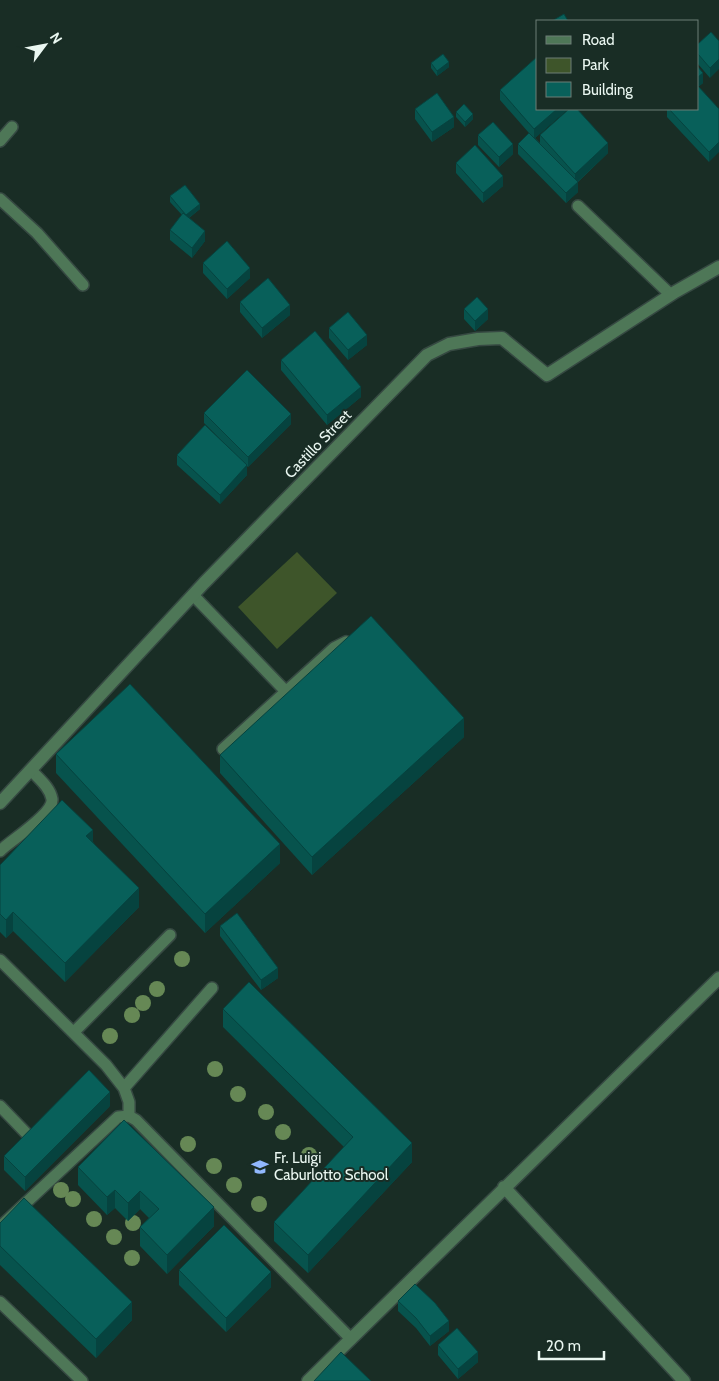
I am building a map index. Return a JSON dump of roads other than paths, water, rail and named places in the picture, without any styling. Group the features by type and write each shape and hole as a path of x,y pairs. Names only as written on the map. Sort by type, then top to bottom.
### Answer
{"street":[{"name":"Castillo Street","path":"0,803 193,595 427,356 449,344 502,338 547,376 671,295 719,267"},
{"path":"308,1381 719,978"},
{"path":"504,1187 684,1381"}],"lane":[{"path":"0,141 12,127"},
{"path":"0,199 38,233 83,285"},
{"path":"578,206 671,295"},
{"path":"193,595 306,712"},
{"path":"223,749 334,648 346,642 359,656"},
{"path":"0,851 41,818 51,806 52,798 47,787 31,770"},
{"path":"74,1032 170,935"},
{"path":"0,960 106,1065 124,1088 129,1102 129,1116"},
{"path":"124,1088 212,988"},
{"path":"0,1106 26,1133"},
{"path":"0,1227 118,1117 129,1116 136,1120 351,1339"},
{"path":"0,1302 82,1381"}],"place":[{"name":"Fr. Luigi Caburlotto School","path":"260,1167"}]}
